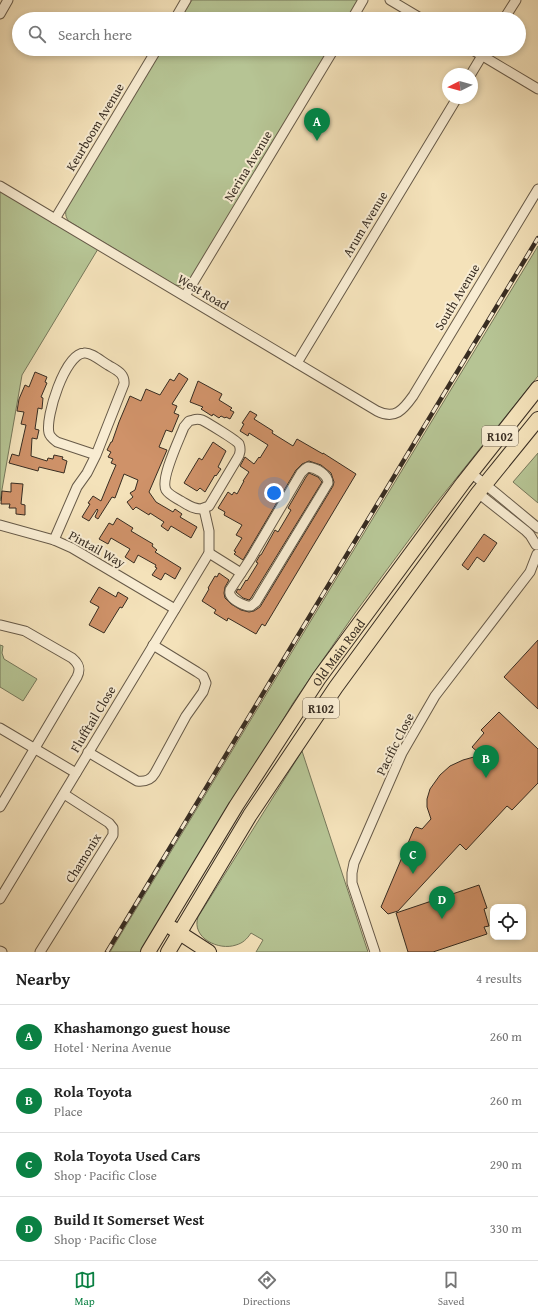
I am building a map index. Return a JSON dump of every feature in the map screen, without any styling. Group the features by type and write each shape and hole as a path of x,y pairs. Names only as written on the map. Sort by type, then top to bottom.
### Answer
{"main road":[{"name":"Old Main Road","path":"148,952 236,806 319,678 471,473 538,388"},
{"name":"Old Main Road","path":"168,952 250,815 336,686 482,488 538,419"},
{"path":"164,924 209,952"}],"street":[{"path":"0,14 8,0"},
{"path":"179,12 186,0"},
{"path":"356,12 364,0"},
{"path":"390,0 410,12"},
{"path":"508,12 516,0"},
{"name":"Keurboom Avenue","path":"55,219 153,56"},
{"name":"Nerina Avenue","path":"185,296 330,56"},
{"path":"475,68 482,56"},
{"path":"490,56 538,89"},
{"name":"Arum Avenue","path":"297,363 453,104"},
{"name":"West Road","path":"0,186 377,411 383,414 395,414"},
{"name":"South Avenue","path":"395,414 405,408 413,396 538,189"},
{"path":"54,540 77,487 88,473 96,455 123,389 124,380 120,372 85,352 74,357 63,375 50,417 49,431 52,438 57,442 96,455"},
{"path":"193,420 201,420 206,422 236,441 240,448 237,459 209,506 204,509 199,510 191,507 171,495 165,488 164,482 167,470 184,427 189,421 193,420"},
{"path":"310,467 326,476 328,480 326,486 256,602 251,606 245,606 230,595 230,590 241,573 303,470 310,467"},
{"path":"471,473 482,488 530,535 537,548 530,572"},
{"path":"482,488 538,528"},
{"path":"204,509 209,531 209,553 241,573"},
{"name":"Pintail Way","path":"0,525 54,540 72,548 175,609"},
{"name":"Flufftail Close","path":"0,899 209,553"},
{"path":"530,572 538,567"},
{"name":"Pacific Close","path":"375,952 352,883 354,863 402,753 435,696 530,572"},
{"path":"0,807 79,674 78,663 72,658 30,633 21,629 1,625"},
{"path":"88,752 137,780 149,780 155,773 186,716 203,692 206,683 203,676 198,672 153,645"},
{"path":"0,728 76,773"},
{"name":"Chamonix","path":"40,952 113,835 113,828 109,823 64,794"}],"green space":[{"path":"192,0 358,0 351,12 184,12"},
{"path":"158,56 325,56 189,282 182,286 175,285 70,222 66,215 66,209"},
{"path":"0,191 98,249 22,375 0,501"},
{"path":"538,246 538,376 434,506 355,613 293,703 144,952 110,952"},
{"path":"538,453 538,503 513,482"},
{"path":"0,645 3,646 2,653 4,659 37,679 23,701 0,687"},
{"path":"302,751 368,952 256,952 263,940 251,933 245,940 236,945 222,946 208,941 202,937 199,931 197,924 198,917"}],"building":[{"path":"35,372 47,377 45,382 47,383 41,397 43,398 42,409 38,408 35,429 39,430 37,439 32,438 31,456 47,461 48,458 53,459 54,455 63,457 62,459 67,461 64,473 39,467 38,471 9,463 12,454 19,456 26,425 21,424 24,412 17,411 19,399 25,385 29,387"},
{"path":"179,373 188,379 172,404 177,406 174,413 179,415 172,432 166,430 159,447 167,450 149,492 156,502 173,512 175,509 182,514 180,517 197,527 191,538 171,526 168,531 161,526 164,522 150,513 149,515 136,507 133,510 127,502 133,497 130,493 135,490 138,480 124,474 115,498 112,497 98,519 95,517 98,510 97,509 89,521 82,517 93,496 101,501 116,465 111,463 113,459 108,457 111,452 107,450 112,442 130,396 141,401 146,389 160,395 170,379 174,381"},
{"path":"198,381 222,394 219,400 232,408 230,410 234,412 230,419 221,416 219,418 213,414 212,416 201,409 203,407 190,402"},
{"path":"250,411 257,415 254,419 273,431 272,433 293,446 297,439 323,453 356,474 265,626 262,624 256,634 228,618 227,621 214,613 216,610 202,601 209,589 208,588 215,576 217,577 219,573 229,580 225,587 224,593 225,598 231,604 241,610 249,612 260,607 334,482 331,473 321,465 309,461 302,464 296,470 243,560 234,554 236,552 234,551 242,538 236,535 242,525 224,515 225,512 218,508 228,492 232,495 234,492 237,494 249,472 240,466 245,457 254,464 259,457 260,458 268,445 249,433 248,436 240,431 244,424 242,423"},
{"path":"213,442 226,451 218,467 221,469 216,476 215,475 205,492 200,488 197,491 184,483 199,458 202,460"},
{"path":"309,473 318,477 322,482 251,598 249,600 243,598 236,592 238,589 240,590 246,580 247,581 258,563 256,562 275,530 278,532 291,510 288,508"},
{"path":"11,483 23,484 21,504 25,505 25,515 16,514 16,508 9,508 10,504 1,504 2,491 11,492"},
{"path":"117,518 133,528 131,531 153,544 152,546 157,550 155,552 181,568 175,579 165,573 161,580 152,575 157,568 155,567 156,565 138,555 134,563 125,557 130,549 111,538 108,544 99,539 109,523 113,525"},
{"path":"484,534 497,543 484,562 477,557 468,570 462,565"},
{"path":"99,587 116,597 118,592 128,598 122,608 120,607 104,633 89,625 99,607 90,602"},
{"path":"538,640 538,709 504,677"},
{"path":"499,712 538,749 538,783 512,810 507,806 466,850 460,844 398,911 388,914 381,907 414,829 416,827 422,829 431,819 427,807 427,799 430,789 440,775 450,766 463,760 481,755 472,747 484,733 481,730"},
{"path":"479,885 487,908 484,909 489,926 484,927 487,934 433,952 408,952 396,913"}],"railway":[{"path":"107,952 538,238"}],"place":[{"name":"Khashamongo guest house","path":"317,141"},
{"name":"Rola Toyota","path":"486,778"},
{"name":"Rola Toyota Used Cars","path":"413,874"},
{"name":"Build It Somerset West","path":"442,919"}]}
